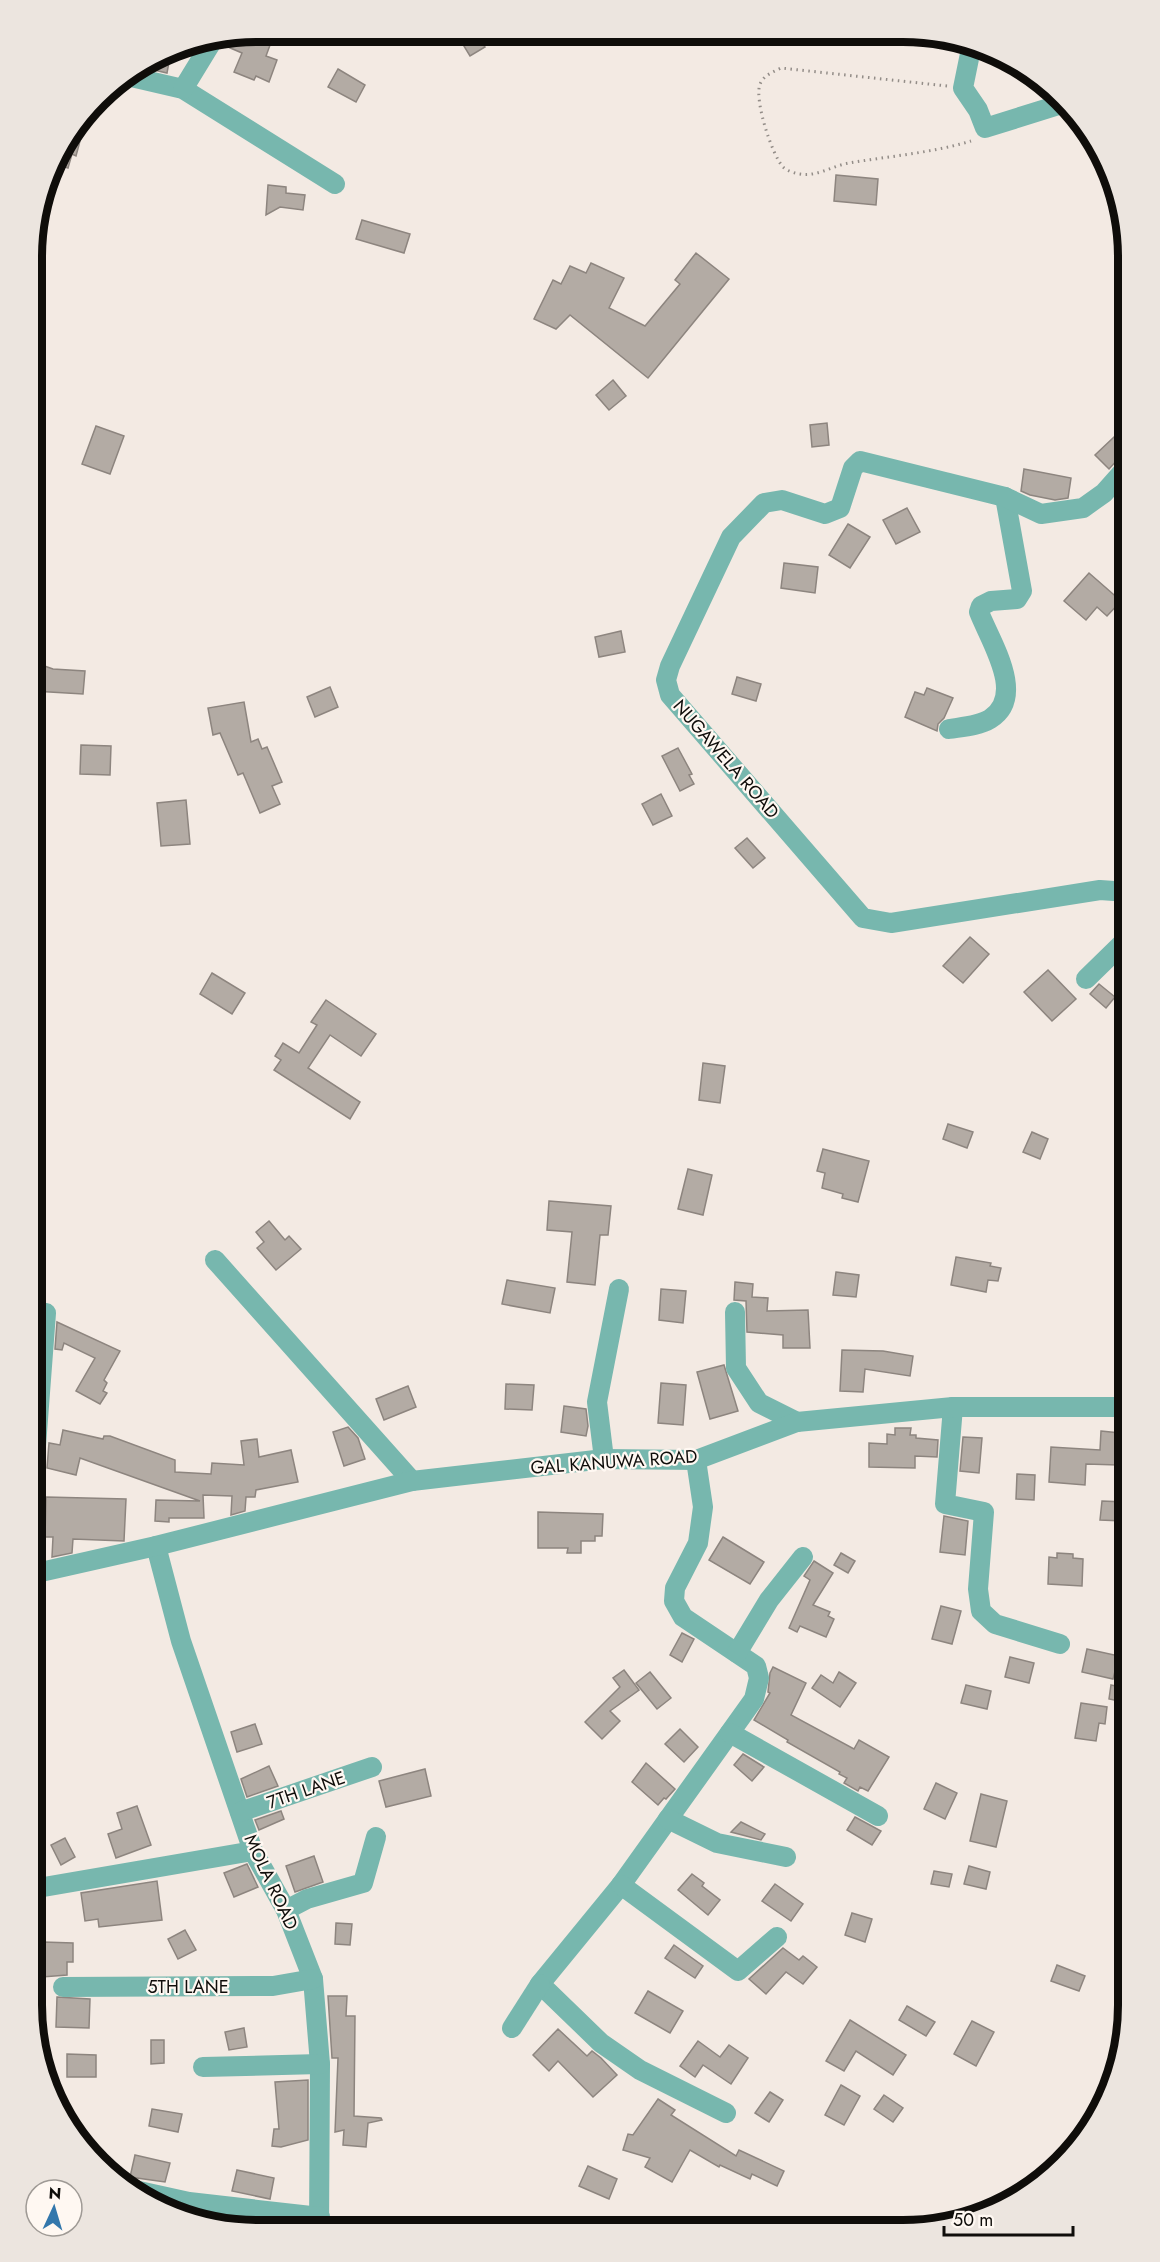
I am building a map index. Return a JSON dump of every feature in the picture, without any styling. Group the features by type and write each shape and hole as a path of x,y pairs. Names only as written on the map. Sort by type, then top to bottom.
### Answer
{"street":[{"path":"183,89 208,48"},
{"path":"970,53 963,88 978,110 985,128 1056,106"},
{"path":"137,78 183,89 335,184"},
{"name":"NUGAWELA ROAD","path":"1118,477 1104,493 1083,508 1041,514 1005,497 860,461 853,468 840,508 825,514 782,500 764,503 731,537 670,666 666,680 670,695 863,918 891,922 1100,890 1118,891"},
{"path":"949,729 989,720 1001,710 1007,682 999,655 979,612 981,606 991,601 1017,599 1022,591 1005,497"},
{"path":"1086,979 1118,948"},
{"path":"215,1260 412,1481"},
{"path":"604,1459 597,1402 619,1289"},
{"path":"735,1312 736,1368 759,1403 797,1422"},
{"path":"42,1366 46,1313"},
{"path":"953,1407 945,1504 984,1512 978,1589 981,1611 995,1624 1060,1644"},
{"name":"GAL KANUWA ROAD","path":"42,1572 156,1546 412,1481 604,1459 696,1460 797,1422 953,1407 1118,1407"},
{"path":"512,2028 540,1984 621,1885 754,1699 759,1678 756,1666 683,1617 674,1601 675,1588 698,1543 703,1507 696,1460"},
{"name":"MOLA ROAD","path":"156,1546 182,1641 253,1851 286,1910 313,1980 320,2064 319,2220"},
{"path":"737,1653 769,1600 803,1557"},
{"path":"730,1734 878,1816"},
{"name":"7TH LANE","path":"240,1812 372,1767"},
{"path":"668,1819 717,1843 786,1857"},
{"path":"286,1910 307,1899 363,1883 376,1837"},
{"path":"42,1888 253,1851"},
{"path":"621,1885 738,1971 777,1937"},
{"name":"5TH LANE","path":"63,1987 273,1986 313,1980"},
{"path":"540,1984 602,2043 640,2070 726,2113"},
{"path":"203,2067 320,2064"},
{"path":"157,2195 300,2220"}],"path":[{"path":"963,88 781,68 761,81 758,92 762,115 777,156 788,171 798,174 812,175 846,163 955,146 982,138 985,128"}],"building":[{"path":"243,42 271,42 266,56 277,60 269,82 256,76 254,80 234,72 242,53 228,47 229,44"},
{"path":"461,42 482,42 485,47 470,56"},
{"path":"169,62 167,73 152,70"},
{"path":"338,69 365,85 356,102 328,87"},
{"path":"83,131 76,156 72,154 68,168 62,166"},
{"path":"836,175 878,179 876,205 834,201"},
{"path":"268,185 286,187 286,193 305,195 303,210 280,207 266,215"},
{"path":"362,220 410,234 404,253 356,239"},
{"path":"696,253 729,279 648,378 570,315 556,329 534,319 553,280 561,284 570,266 586,273 591,263 624,278 609,308 645,326 680,284 675,280"},
{"path":"613,380 626,396 609,410 596,395"},
{"path":"827,423 829,445 812,447 810,425"},
{"path":"96,426 124,436 110,474 82,464"},
{"path":"1114,437 1118,441 1118,459 1109,469 1095,455"},
{"path":"1024,469 1071,478 1068,498 1055,500 1021,491"},
{"path":"907,508 920,532 896,544 883,520"},
{"path":"848,524 870,537 850,568 829,555"},
{"path":"784,563 818,567 815,593 781,588"},
{"path":"1089,573 1118,598 1118,604 1107,616 1097,607 1086,620 1064,601"},
{"path":"621,631 625,652 599,657 595,637"},
{"path":"42,665 53,669 85,671 83,694 42,692"},
{"path":"737,677 761,684 756,701 732,694"},
{"path":"330,687 338,707 315,717 307,697"},
{"path":"927,688 953,698 944,718 938,724 937,731 905,717 915,692 924,695"},
{"path":"244,702 251,742 258,739 262,749 267,747 282,782 272,786 280,804 260,813 243,773 238,775 220,733 213,735 208,708"},
{"path":"81,745 111,746 110,775 80,774"},
{"path":"678,748 692,774 689,775 694,784 680,791 662,756"},
{"path":"661,794 672,816 653,825 642,804"},
{"path":"186,800 190,844 161,846 157,803"},
{"path":"747,838 765,858 753,868 735,848"},
{"path":"970,937 989,954 963,983 943,966"},
{"path":"1048,970 1076,999 1052,1021 1024,992"},
{"path":"212,973 245,993 232,1014 200,994"},
{"path":"1099,984 1115,997 1106,1008 1090,994"},
{"path":"326,1000 376,1034 361,1056 330,1035 308,1068 360,1102 350,1119 274,1070 281,1060 275,1056 283,1043 299,1053 317,1025 311,1022"},
{"path":"703,1063 725,1066 720,1103 699,1100"},
{"path":"948,1124 973,1132 967,1148 943,1139"},
{"path":"1032,1132 1048,1139 1040,1159 1023,1152"},
{"path":"823,1149 869,1161 858,1202 842,1198 843,1194 822,1188 825,1173 817,1171"},
{"path":"688,1169 712,1175 703,1215 678,1209"},
{"path":"549,1201 611,1206 608,1235 600,1235 595,1285 567,1282 572,1232 547,1230"},
{"path":"269,1221 285,1240 289,1236 301,1249 276,1270 257,1248 264,1242 256,1232"},
{"path":"956,1257 991,1263 990,1266 1001,1268 998,1281 988,1280 986,1292 951,1285"},
{"path":"836,1272 859,1275 856,1297 833,1295"},
{"path":"507,1280 555,1288 550,1313 502,1304"},
{"path":"735,1282 753,1284 752,1297 768,1298 767,1311 808,1310 810,1348 783,1348 783,1335 747,1332 746,1301 734,1300"},
{"path":"661,1289 686,1291 683,1323 659,1320"},
{"path":"57,1322 120,1351 104,1380 107,1383 103,1391 107,1393 100,1404 76,1391 95,1358 64,1343 62,1350 55,1349"},
{"path":"842,1350 883,1351 913,1356 910,1376 865,1369 863,1392 840,1391"},
{"path":"724,1365 738,1411 710,1419 697,1372"},
{"path":"661,1383 686,1385 683,1425 658,1423"},
{"path":"506,1384 534,1385 532,1410 505,1409"},
{"path":"408,1386 416,1407 384,1420 376,1399"},
{"path":"564,1406 586,1409 588,1426 586,1436 561,1432"},
{"path":"348,1427 358,1438 365,1459 344,1466 333,1432"},
{"path":"895,1428 911,1428 910,1435 916,1435 916,1438 938,1440 937,1457 915,1456 915,1468 869,1467 869,1443 887,1444 887,1434 895,1435"},
{"path":"63,1430 103,1439 104,1436 110,1436 175,1460 175,1472 211,1474 212,1463 244,1465 241,1441 257,1439 259,1457 291,1450 298,1482 256,1490 255,1497 246,1497 245,1511 231,1515 232,1496 203,1495 204,1518 169,1518 169,1522 155,1521 156,1500 200,1501 80,1458 76,1475 47,1468 49,1443 60,1445"},
{"path":"1101,1431 1118,1433 1118,1465 1086,1464 1085,1485 1049,1482 1051,1447 1100,1450"},
{"path":"963,1437 982,1438 979,1473 960,1471"},
{"path":"1017,1474 1035,1475 1034,1500 1016,1499"},
{"path":"46,1497 126,1499 124,1541 73,1539 72,1553 52,1557 53,1537 45,1537"},
{"path":"1102,1501 1118,1502 1118,1521 1100,1520"},
{"path":"538,1512 603,1514 602,1536 595,1536 595,1541 581,1541 581,1553 567,1553 568,1548 538,1548"},
{"path":"944,1516 968,1521 965,1555 940,1552"},
{"path":"723,1537 764,1562 750,1584 709,1560"},
{"path":"841,1553 855,1561 848,1573 834,1565"},
{"path":"1057,1553 1073,1554 1073,1558 1083,1559 1082,1586 1048,1584 1049,1557 1057,1558"},
{"path":"814,1561 833,1573 813,1605 830,1612 828,1616 834,1619 826,1637 800,1626 797,1632 789,1628 810,1580 804,1576"},
{"path":"941,1606 961,1611 952,1644 932,1639"},
{"path":"682,1633 694,1639 682,1662 670,1655"},
{"path":"1087,1649 1118,1656 1113,1679 1082,1672"},
{"path":"1010,1657 1034,1663 1029,1683 1005,1677"},
{"path":"773,1667 806,1683 791,1715 854,1749 859,1740 889,1757 868,1791 860,1787 858,1791 844,1783 847,1778 839,1774 840,1772 754,1720 770,1693 768,1692 770,1673"},
{"path":"624,1670 639,1690 610,1711 620,1721 602,1739 585,1722 620,1687 613,1678"},
{"path":"650,1672 671,1698 657,1709 636,1683"},
{"path":"839,1672 856,1683 840,1707 812,1688 821,1675 833,1683"},
{"path":"966,1685 991,1691 987,1709 961,1703"},
{"path":"1111,1685 1118,1686 1118,1701 1109,1699"},
{"path":"1081,1703 1107,1707 1105,1724 1099,1723 1096,1741 1075,1738"},
{"path":"255,1724 262,1744 237,1752 231,1732"},
{"path":"680,1729 698,1747 684,1762 665,1744"},
{"path":"743,1754 764,1767 752,1781 734,1765"},
{"path":"646,1763 675,1789 658,1805 632,1782"},
{"path":"269,1766 278,1786 247,1797 241,1779"},
{"path":"425,1769 431,1796 386,1807 379,1781"},
{"path":"936,1783 957,1793 945,1819 924,1809"},
{"path":"981,1794 1007,1801 996,1847 970,1841"},
{"path":"137,1806 151,1845 116,1858 108,1834 122,1829 117,1813"},
{"path":"281,1811 284,1819 259,1830 255,1820"},
{"path":"855,1817 881,1831 872,1845 847,1830"},
{"path":"741,1822 765,1834 761,1840 731,1832"},
{"path":"65,1838 75,1857 61,1865 51,1845"},
{"path":"314,1856 323,1882 295,1892 286,1866"},
{"path":"247,1864 258,1887 234,1897 224,1873"},
{"path":"969,1866 990,1872 986,1889 964,1884"},
{"path":"934,1871 952,1874 949,1887 931,1884"},
{"path":"692,1874 704,1883 702,1886 720,1900 708,1915 678,1890"},
{"path":"157,1881 162,1920 99,1927 98,1919 85,1921 81,1893"},
{"path":"775,1884 803,1904 791,1921 762,1901"},
{"path":"852,1913 872,1919 865,1942 845,1935"},
{"path":"336,1923 352,1924 350,1945 335,1944"},
{"path":"185,1930 196,1950 178,1959 168,1939"},
{"path":"43,1942 73,1943 73,1962 67,1962 67,1975 42,1977"},
{"path":"674,1945 703,1966 695,1978 665,1958"},
{"path":"783,1948 799,1960 803,1956 817,1967 803,1984 786,1972 766,1994 749,1979"},
{"path":"1057,1965 1085,1976 1079,1991 1051,1981"},
{"path":"648,1991 683,2011 670,2033 635,2013"},
{"path":"328,1996 347,1996 346,2016 355,2016 354,2116 381,2118 382,2120 368,2123 366,2147 343,2145 344,2130 335,2132 338,2058 332,2058"},
{"path":"57,1997 90,1999 89,2028 56,2027"},
{"path":"907,2006 935,2022 926,2036 899,2020"},
{"path":"850,2020 906,2055 893,2075 856,2051 844,2071 826,2061"},
{"path":"972,2021 994,2032 976,2066 954,2054"},
{"path":"244,2028 247,2047 229,2050 225,2032"},
{"path":"558,2029 587,2056 592,2051 601,2058 617,2075 593,2097 558,2061 549,2071 533,2055"},
{"path":"151,2040 164,2040 164,2063 151,2064"},
{"path":"698,2041 720,2057 729,2045 748,2058 731,2084 703,2065 695,2077 680,2066"},
{"path":"67,2054 96,2055 96,2077 67,2077"},
{"path":"308,2080 308,2140 281,2147 272,2146 274,2129 279,2129 275,2082"},
{"path":"841,2085 860,2096 844,2125 825,2115"},
{"path":"770,2092 783,2100 769,2122 755,2113"},
{"path":"884,2095 903,2108 893,2122 874,2109"},
{"path":"658,2099 675,2110 671,2115 736,2156 739,2150 784,2171 777,2186 752,2174 750,2179 720,2165 719,2167 690,2150 672,2182 645,2167 650,2158 623,2150 628,2134 633,2135"},
{"path":"152,2109 182,2114 178,2132 149,2126"},
{"path":"135,2155 170,2163 165,2182 130,2177"},
{"path":"588,2166 617,2179 609,2199 579,2186"},
{"path":"237,2170 274,2178 270,2199 232,2191"}]}
